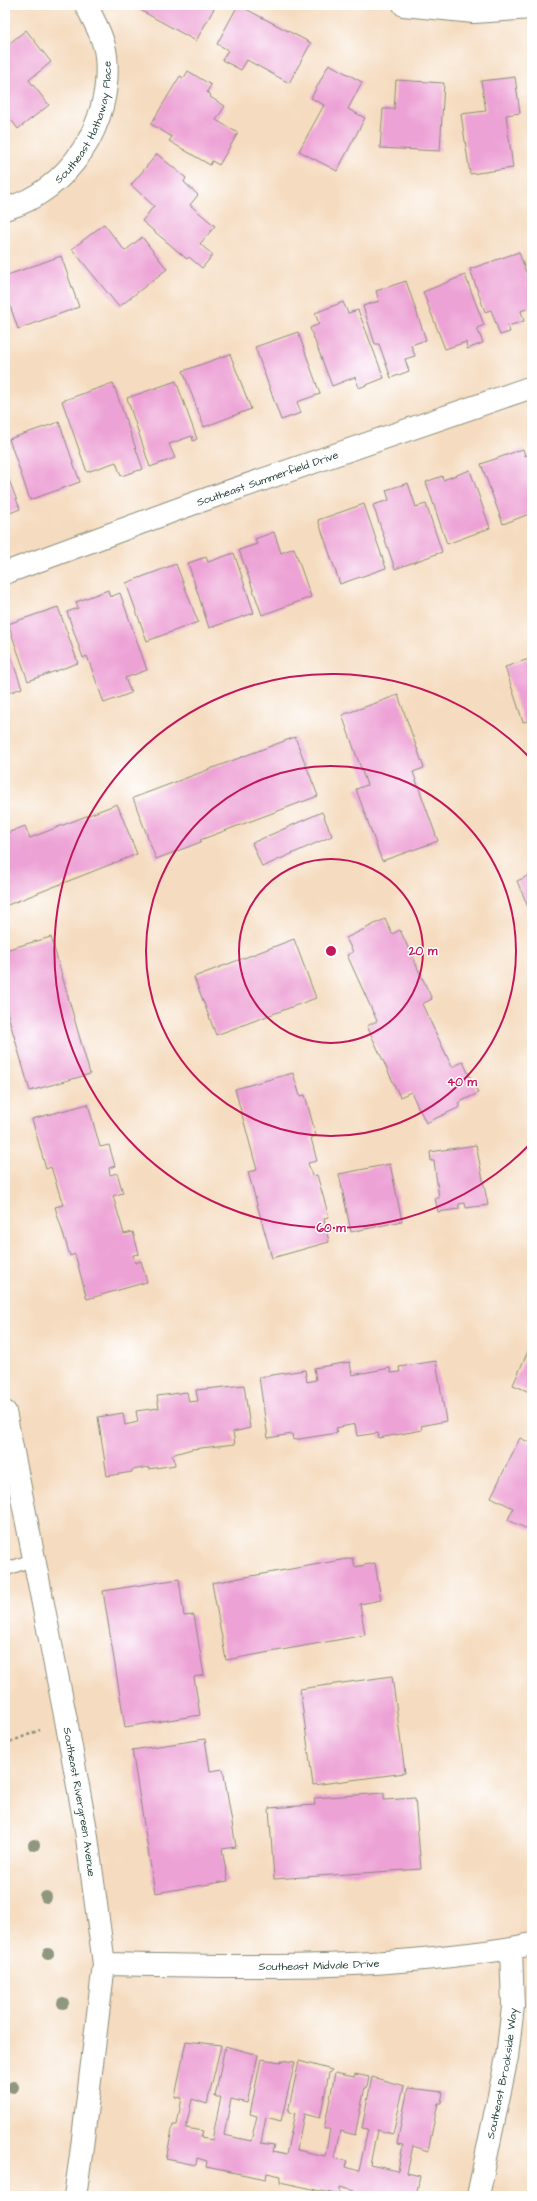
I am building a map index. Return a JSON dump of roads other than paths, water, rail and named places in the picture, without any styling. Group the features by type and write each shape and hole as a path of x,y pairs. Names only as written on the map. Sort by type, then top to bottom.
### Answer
{"street":[{"name":"Southeast Hathaway Place","path":"5,209 33,199 62,176 79,157 96,124 105,90 106,56 100,34 86,5"},
{"path":"404,5 420,8 474,12 532,8"},
{"name":"Southeast Summerfield Drive","path":"5,574 192,504 532,387"},
{"name":"Southeast Rivergreen Avenue","path":"5,1412 66,1720 86,1830 104,1964 75,2196"},
{"name":"Southeast Midvale Drive","path":"104,1964 274,1966 388,1963 522,1946"},
{"name":"Southeast Brookside Way","path":"478,2196 507,2057 522,1946"}],"lane":[{"path":"5,1570 34,1559"}]}
